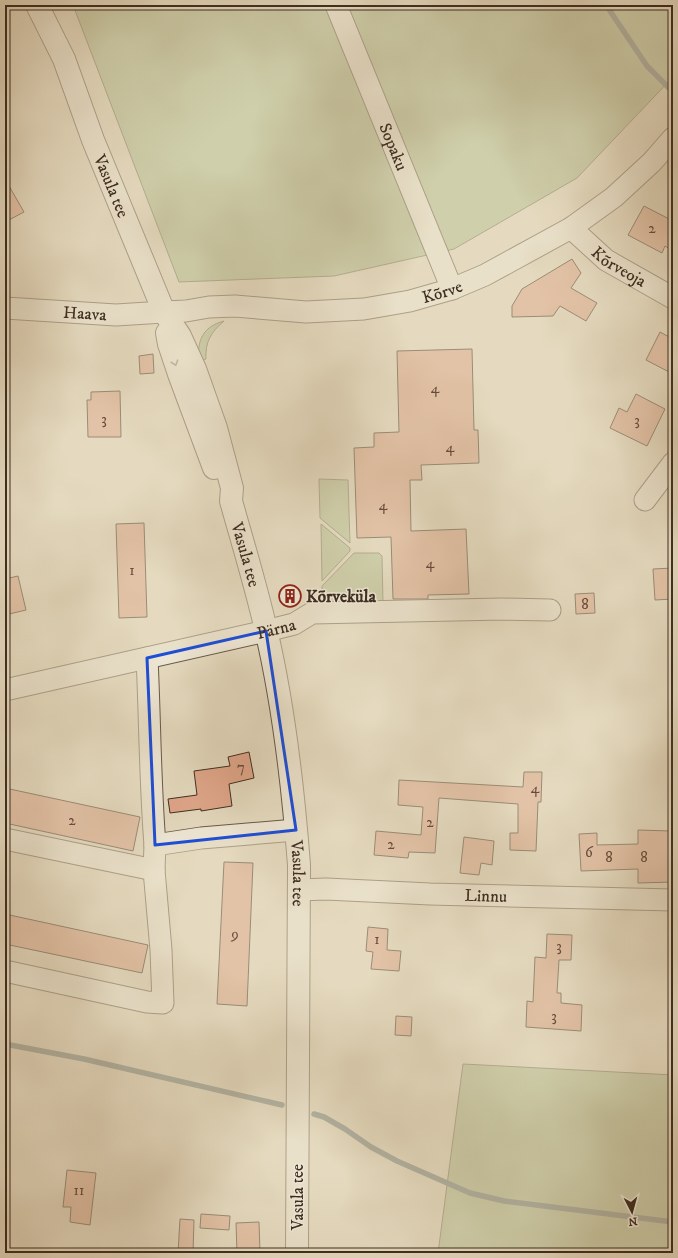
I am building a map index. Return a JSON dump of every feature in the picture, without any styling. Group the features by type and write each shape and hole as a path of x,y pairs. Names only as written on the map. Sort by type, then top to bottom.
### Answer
{"street":[{"name":"Vasula tee","path":"37,5 64,59"},
{"name":"Vasula tee","path":"51,5 64,59 93,140 164,312 180,336 195,369 214,421 232,488 231,501 252,573 266,631 279,697 296,830 299,890 297,1253"},
{"name":"Sopaku","path":"336,5 452,289"},
{"name":"Kõrve","path":"164,312 186,311 209,306 235,306 306,312 364,309 410,301 452,289 485,275 571,228 614,197 652,162 673,138"},
{"name":"Kõrveoja","path":"571,228 606,260 673,298"},
{"name":"Haava","path":"5,308 116,315 164,312"},
{"path":"645,500 673,464"},
{"name":"Pärna","path":"5,690 294,624 312,613 502,609 550,610"},
{"path":"5,970 147,1002 163,1003 154,870 155,845 147,658"},
{"path":"155,845 201,838 296,830"},
{"path":"5,839 154,870"},
{"name":"Linnu","path":"299,890 326,889 430,894 673,900"}],"highlighted area":[{"path":"266,631 296,830 155,845 147,658"}],"green space":[{"path":"73,5 673,5 673,77 577,178 454,249 334,276 179,282"},
{"path":"224,321 212,333 208,342 206,359 199,361 199,347 202,336 211,327"},
{"path":"319,479 348,480 350,543 320,518"},
{"path":"321,524 350,548 350,551 322,581"},
{"path":"354,553 379,553 382,556 383,603 322,603 322,586"},
{"path":"463,1064 673,1075 673,1253 438,1253"}],"building":[{"path":"5,179 24,212 5,222"},
{"path":"644,206 673,221 673,251 665,246 662,253 628,235"},
{"path":"572,259 581,273 571,288 597,303 586,321 560,306 553,316 512,317 512,306 522,289"},
{"path":"660,332 673,339 673,374 646,360"},
{"path":"472,349 474,430 478,430 479,463 421,465 422,480 410,480 411,531 466,529 469,594 428,595 428,599 393,599 391,537 357,538 354,448 374,447 374,433 399,432 397,351"},
{"path":"153,354 154,373 140,374 139,356"},
{"path":"120,391 121,437 88,437 87,400 91,400 91,392"},
{"path":"636,394 665,409 647,446 610,428 619,408 627,412"},
{"path":"144,523 147,617 119,618 116,524"},
{"path":"673,568 673,599 655,600 653,569"},
{"path":"18,576 26,610 5,615 5,579"},
{"path":"594,593 595,613 576,614 575,594"},
{"path":"249,752 254,778 229,784 232,806 201,811 201,809 170,813 168,799 197,795 194,771 230,766 228,757"},
{"path":"524,772 542,772 541,802 538,802 536,851 510,850 510,833 518,833 518,804 439,798 435,853 409,852 408,858 374,855 376,831 421,835 423,807 398,805 399,780 523,787"},
{"path":"5,788 140,817 133,851 5,823"},
{"path":"638,830 671,831 669,851 673,851 673,882 638,883 638,869 581,871 579,834 597,833 597,845 638,844"},
{"path":"464,837 494,841 492,865 481,863 479,875 460,873"},
{"path":"224,862 253,863 247,1006 217,1004"},
{"path":"5,914 148,945 142,973 5,944"},
{"path":"368,927 388,929 387,950 401,951 399,971 371,969 373,952 366,951"},
{"path":"547,934 572,935 571,960 559,960 557,993 561,993 561,1003 582,1005 581,1031 526,1027 527,1001 533,1002 535,957 546,958"},
{"path":"396,1016 412,1017 411,1036 395,1035"},
{"path":"67,1170 96,1173 90,1225 70,1222 71,1207 63,1207"},
{"path":"201,1214 230,1216 229,1230 200,1228"},
{"path":"180,1219 194,1220 193,1253 178,1253"},
{"path":"259,1222 260,1253 237,1253 236,1223"}],"waterway":[{"path":"606,5 647,66 669,88"},
{"path":"5,1044 84,1059 282,1105"},
{"path":"314,1114 324,1117 371,1147 397,1161 470,1193 504,1201 673,1222"}],"place":[{"name":"Kõrveküla","path":"290,596"}]}
